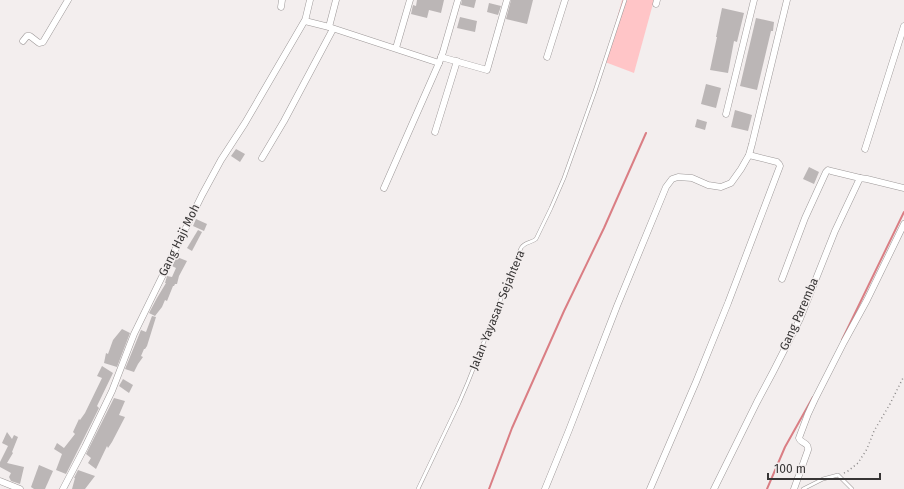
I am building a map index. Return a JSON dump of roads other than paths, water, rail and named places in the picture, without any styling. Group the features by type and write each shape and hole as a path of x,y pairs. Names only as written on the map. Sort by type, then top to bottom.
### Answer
{"street":[{"path":"23,41 26,36 28,36 39,43 43,42 68,0"},
{"name":"Gang Haji Moh","path":"63,489 112,391 134,334 202,195 221,160 245,123 305,21 310,0"},
{"path":"262,158 284,121 331,28 336,0"},
{"path":"396,48 410,0"},
{"path":"384,188 440,60 458,0"},
{"path":"305,21 440,60 458,62 487,70 507,0"},
{"path":"547,57 565,0"},
{"path":"726,114 754,0"},
{"path":"545,489 666,187 672,179 678,177 692,178 708,185 721,187 731,183 749,155 787,0"},
{"path":"865,150 904,26"},
{"path":"435,132 458,62"},
{"path":"650,489 731,296 780,166 777,162 749,155"},
{"path":"782,278 805,218 828,170 904,188"},
{"name":"Gang Paremba","path":"714,489 800,319 835,231 860,178"},
{"path":"794,489 808,450 807,444 800,441 799,438 808,414 881,273 904,224"},
{"path":"0,481 20,489"}],"lane":[{"name":"Jalan Yayasan Sejahtera","path":"418,489 465,389 521,248 526,243 536,239 564,178 625,0"},
{"path":"803,489 823,479 838,475 852,489"}],"waterway":[{"path":"489,489 512,428 646,133"},
{"path":"842,340 904,212"},
{"path":"767,489 785,447 813,397"}]}
